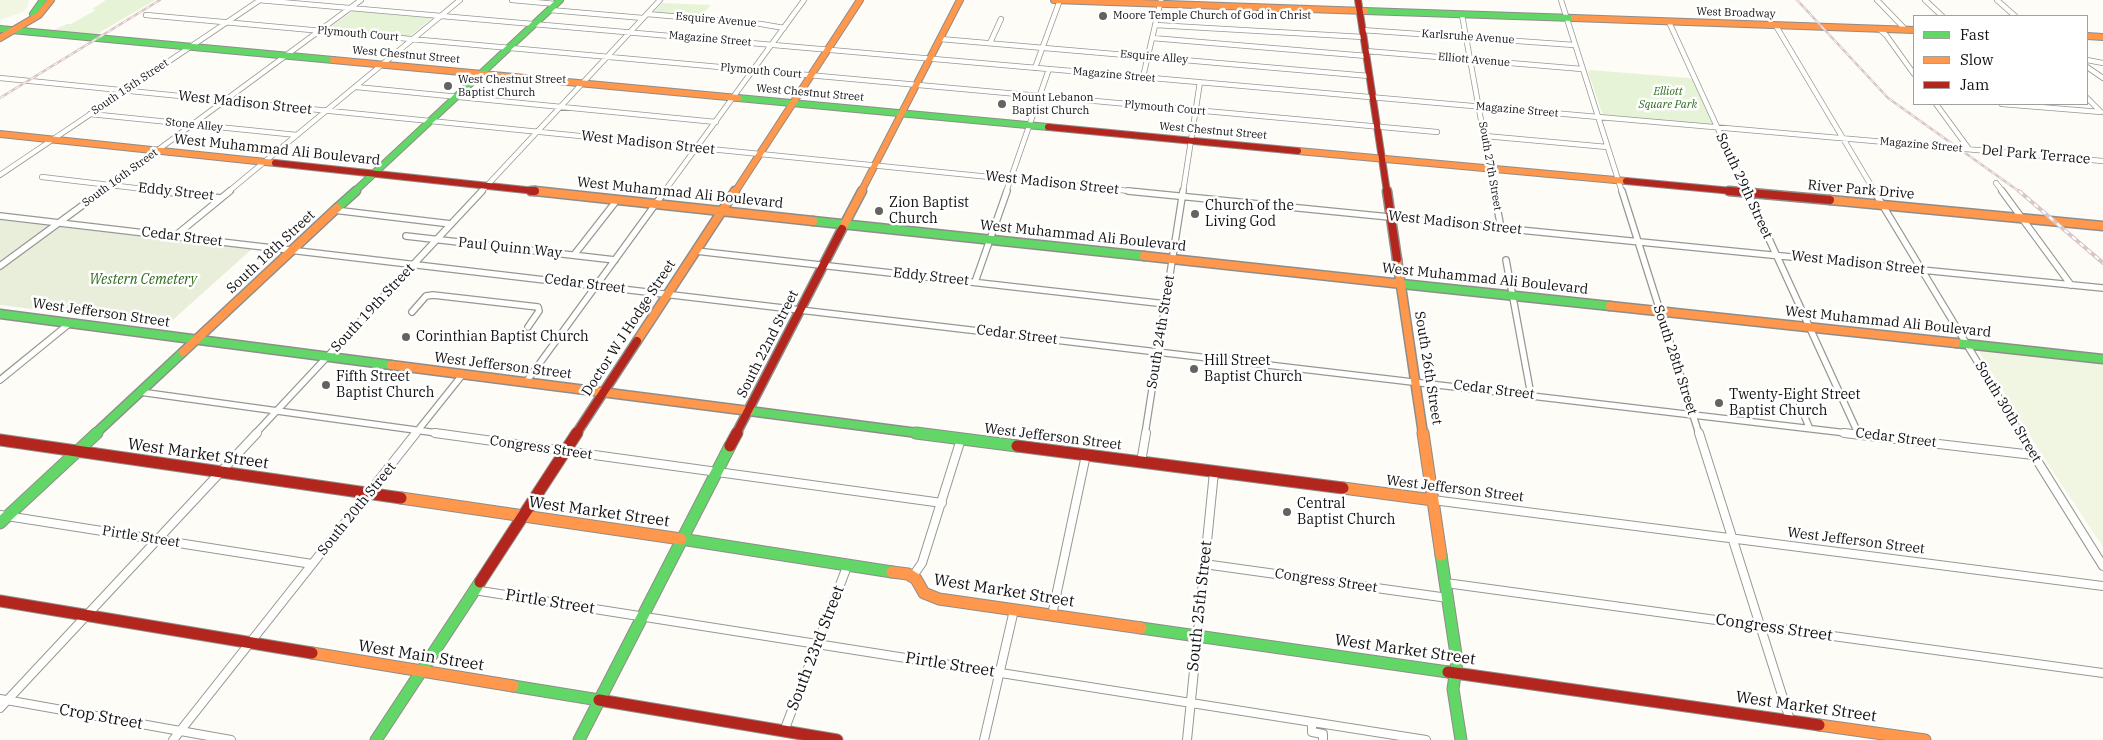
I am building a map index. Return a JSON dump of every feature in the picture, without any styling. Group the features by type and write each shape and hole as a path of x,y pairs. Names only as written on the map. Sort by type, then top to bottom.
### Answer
{"main road":[{"path":"0,38 5,31 35,12 43,0"},
{"path":"5,31 39,15 51,0"},
{"name":"Doctor W J Hodge Street","path":"376,740 860,0"},
{"name":"South 22nd Street","path":"579,740 960,0"},
{"name":"West Broadway","path":"1054,0 1160,2 1373,13 1910,30"},
{"name":"South 26th Street","path":"1358,0 1457,661 1453,689 1461,740"},
{"name":"South 18th Street","path":"0,523 4,516 197,340 555,4"},
{"name":"West Chestnut Street","path":"5,31 482,73 1617,180"},
{"path":"2088,36 2103,37"},
{"name":"West Muhammad Ali Boulevard","path":"0,134 2103,359"},
{"name":"River Park Drive","path":"1617,180 2103,226"},
{"name":"West Jefferson Street","path":"0,314 1433,500"},
{"name":"West Market Street","path":"0,440 848,564 914,576 922,591 930,596 1014,610 1925,740"},
{"name":"West Main Street","path":"0,601 784,731 813,738 837,740"}],"street":[{"name":"Magazine Street","path":"259,0 1969,149"},
{"name":"South 15th Street","path":"0,175 259,0"},
{"name":"South 16th Street","path":"0,266 360,0"},
{"path":"175,236 460,0"},
{"path":"512,0 645,16"},
{"name":"South 19th Street","path":"0,708 4,699 86,615 660,0"},
{"path":"526,382 804,0"},
{"path":"1035,68 1060,0"},
{"name":"South 28th Street","path":"1561,0 1790,720"},
{"path":"1877,0 1910,30"},
{"path":"1925,0 1941,15"},
{"path":"1997,0 2014,15"},
{"path":"1143,77 1160,2"},
{"name":"Plymouth Court","path":"146,15 1437,132"},
{"name":"South 27th Street","path":"1462,15 1501,228"},
{"name":"Esquire Avenue","path":"645,16 761,24 784,28"},
{"path":"990,43 1001,19"},
{"name":"South 29th Street","path":"1669,22 1858,433"},
{"path":"1155,25 1363,33"},
{"name":"South 30th Street","path":"1776,26 1968,344 1994,391 2103,566"},
{"path":"1879,29 1886,35 1912,69"},
{"name":"Karlsruhe Avenue","path":"1363,33 1467,37 1574,45"},
{"name":"Elliott Avenue","path":"1152,38 1582,69"},
{"name":"Esquire Alley","path":"940,39 1369,76"},
{"path":"2088,60 2103,63"},
{"path":"2088,68 2103,78"},
{"path":"975,282 1049,69"},
{"name":"West Madison Street","path":"0,78 2103,288"},
{"name":"South 24th Street","path":"1141,462 1200,82"},
{"path":"356,87 716,122"},
{"path":"2088,99 2102,113"},
{"path":"1937,105 1969,149"},
{"path":"2013,105 2102,113"},
{"name":"Stone Alley","path":"90,114 297,135"},
{"path":"1485,136 1607,148"},
{"name":"Del Park Terrace","path":"1969,149 2103,161"},
{"name":"Eddy Street","path":"42,177 221,198"},
{"path":"1996,183 2071,285"},
{"path":"574,255 617,200"},
{"path":"334,210 451,224"},
{"name":"Cedar Street","path":"0,216 1809,427 2034,455"},
{"name":"Paul Quinn Way","path":"406,236 615,260"},
{"name":"Eddy Street","path":"696,251 1166,304"},
{"path":"1506,260 1531,395"},
{"path":"412,312 426,296 433,294 538,307 539,311 528,327"},
{"path":"0,380 4,374 70,323"},
{"name":"South 20th Street","path":"173,740 463,374"},
{"name":"Congress Street","path":"140,392 942,503"},
{"path":"1800,405 1809,427"},
{"path":"914,576 922,563 961,439"},
{"path":"1052,615 1086,455"},
{"name":"South 25th Street","path":"1187,740 1214,472"},
{"name":"West Jefferson Street","path":"1433,500 2103,586"},
{"name":"Pirtle Street","path":"4,516 312,564"},
{"name":"South 23rd Street","path":"784,731 848,564"},
{"name":"Congress Street","path":"1204,564 1448,598"},
{"name":"Congress Street","path":"1446,583 2103,673"},
{"name":"Pirtle Street","path":"474,590 1426,740"},
{"path":"984,740 1014,610"},
{"name":"Crop Street","path":"4,699 232,740"},
{"path":"1312,722 1312,732 1323,734 1323,740"}],"green space":[{"path":"0,0 29,0 28,6 23,12 0,20"},
{"path":"106,0 155,0 97,34 53,30 71,24 96,10 92,9"},
{"path":"662,3 711,5 699,18 652,14"},
{"path":"353,11 432,18 408,38 326,30"},
{"name":"Elliott Square Park","path":"1590,70 1689,78 1693,80 1713,125 1604,115 1588,72"},
{"name":"Western Cemetery","path":"0,220 252,249 166,326 0,305"},
{"path":"1980,350 2103,363 2103,547 2037,447"}],"railway":[{"path":"0,98 160,0"},
{"path":"1797,0 1888,98 2020,192"},
{"path":"2019,191 2103,263"}],"traffic: fast":[{"path":"33,14 43,0"},
{"path":"337,208 560,0"},
{"path":"1365,11 1574,18"},
{"path":"0,29 333,60"},
{"path":"738,98 1048,127"},
{"path":"813,221 1144,256"},
{"path":"1402,284 1610,306"},
{"path":"0,314 391,365"},
{"path":"1956,343 2103,359"},
{"path":"0,523 183,352"},
{"path":"749,411 1017,446"},
{"path":"579,740 730,446"},
{"path":"681,539 892,572"},
{"path":"1441,555 1457,661 1453,689 1461,740"},
{"path":"376,740 480,582"},
{"path":"1141,628 1448,672"},
{"path":"513,686 599,700"}],"traffic: slow":[{"path":"0,38 39,15 51,0"},
{"path":"637,341 860,0"},
{"path":"842,229 960,0"},
{"path":"1054,0 1365,11"},
{"path":"1574,18 1913,30"},
{"path":"2088,36 2103,37"},
{"path":"333,60 738,98"},
{"path":"0,134 275,163"},
{"path":"1298,151 1626,181"},
{"path":"535,191 813,221"},
{"path":"1830,200 2103,226"},
{"path":"183,352 337,208"},
{"path":"1144,256 1402,284"},
{"path":"1397,259 1441,555"},
{"path":"1610,306 1956,343"},
{"path":"391,365 749,411"},
{"path":"1343,488 1433,500"},
{"path":"401,498 681,539"},
{"path":"892,572 908,574 916,579 924,593 939,599 1141,628"},
{"path":"312,653 513,686"},
{"path":"1819,725 1925,740"}],"traffic: jam":[{"path":"1358,0 1397,259"},
{"path":"1048,127 1298,151"},
{"path":"275,163 535,191"},
{"path":"1626,181 1830,200"},
{"path":"730,446 842,229"},
{"path":"480,582 637,341"},
{"path":"0,440 401,498"},
{"path":"1017,446 1343,488"},
{"path":"0,601 312,653"},
{"path":"1448,672 1819,725"},
{"path":"599,700 837,740"}],"place":[{"name":"Moore Temple Church of God in Christ","path":"1103,16"},
{"name":"West Chestnut Street Baptist Church","path":"448,86"},
{"name":"Mount Lebanon Baptist Church","path":"1002,104"},
{"name":"Zion Baptist Church","path":"879,211"},
{"name":"Church of the Living God","path":"1195,214"},
{"name":"Corinthian Baptist Church","path":"406,337"},
{"name":"Hill Street Baptist Church","path":"1194,369"},
{"name":"Fifth Street Baptist Church","path":"326,385"},
{"name":"Twenty-Eight Street Baptist Church","path":"1719,403"},
{"name":"Central Baptist Church","path":"1287,512"}]}
